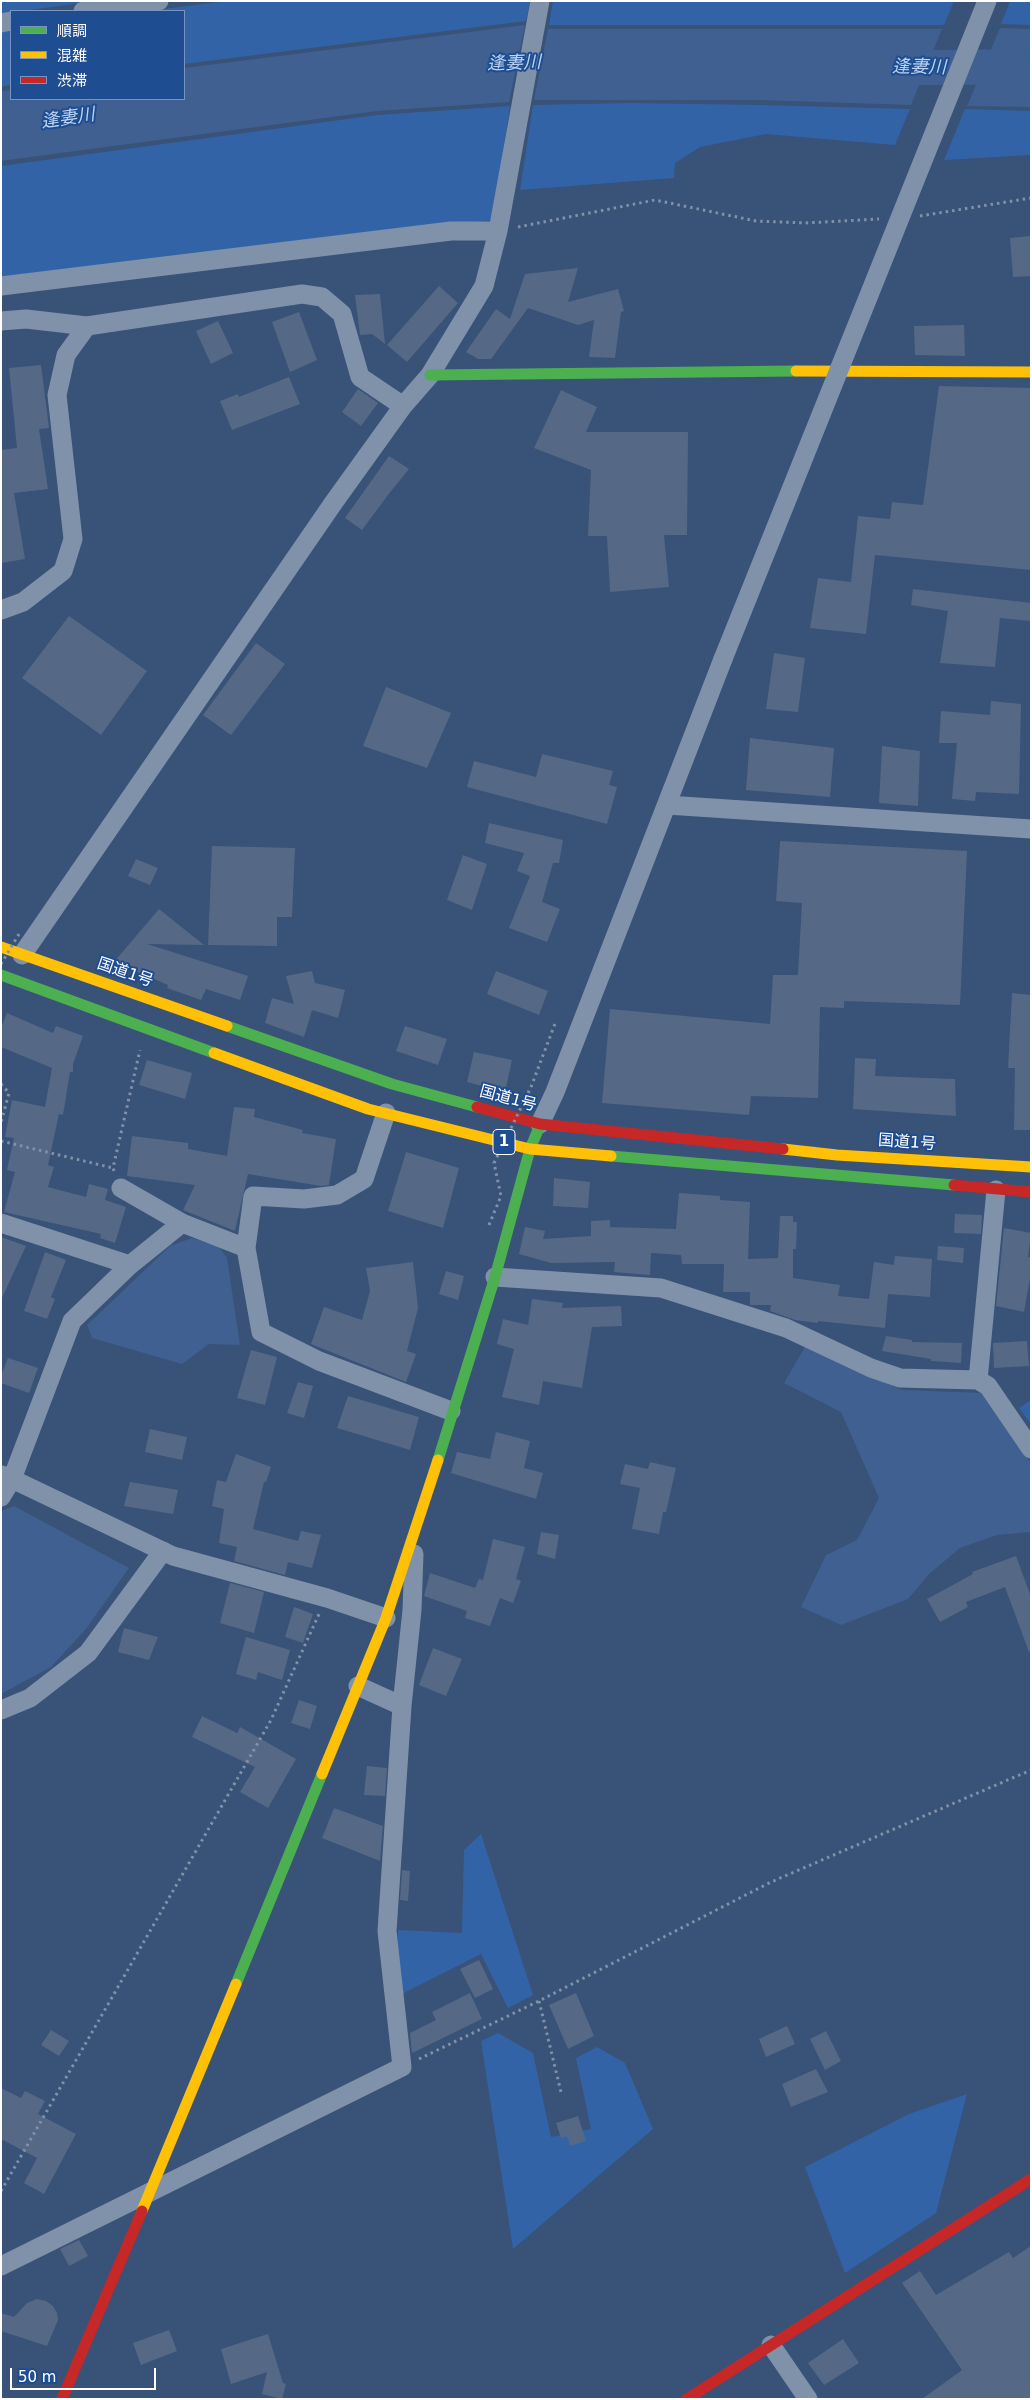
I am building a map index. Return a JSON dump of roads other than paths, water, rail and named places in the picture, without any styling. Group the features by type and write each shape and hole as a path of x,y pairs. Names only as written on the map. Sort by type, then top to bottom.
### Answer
{"main road":[{"path":"430,375 881,370 1031,372"},
{"name":"国道1号","path":"1,947 392,1084 540,1124 837,1155 1031,1167"},
{"name":"1","path":"1,976 368,1109 530,1149 1031,1192"},
{"path":"62,2399 151,2190 386,1618 414,1536 495,1277 530,1149 540,1124"},
{"path":"687,2399 1031,2178"}],"street":[{"path":"91,10 159,1"},
{"path":"22,955 263,604 403,406 430,375 484,286 498,232 540,1"},
{"path":"540,1124 555,1092 723,659 986,1"},
{"path":"1,286 451,231 498,232"},
{"path":"1,321 26,319 87,326 302,294 322,297 342,314 360,377 403,406"},
{"path":"1,610 23,602 63,571 74,539 57,395 66,354 87,326"},
{"path":"667,805 1031,829"},
{"path":"386,1113 364,1179 337,1194 304,1199 252,1196 246,1248 262,1332 319,1361 452,1411"},
{"path":"121,1188 182,1223 246,1248"},
{"path":"978,1380 996,1190"},
{"path":"1,1223 130,1265"},
{"path":"1,1497 7,1477 72,1321 130,1265 182,1223"},
{"path":"495,1277 661,1288 786,1328 871,1368 900,1378 978,1380 988,1386 1031,1449"},
{"path":"7,1477 173,1556 327,1598 386,1618"},
{"path":"1,2266 402,2067 387,1931 402,1706 412,1610 414,1536"},
{"path":"1,1710 30,1698 88,1653 163,1551"},
{"path":"358,1686 402,1706"},
{"path":"771,2344 808,2399"}],"water":[{"path":"525,25 509,102 377,111 1,161 1,91 10,90 10,100 185,100 185,68"},
{"path":"1000,28 1031,29 1031,107 967,106"},
{"path":"548,29 942,29 911,105 759,100 534,100"},
{"path":"192,1238 219,1247 227,1258 240,1345 209,1344 182,1364 92,1338 87,1325 170,1246"},
{"path":"806,1345 902,1390 983,1393 1031,1463 1031,1532 997,1535 960,1548 929,1574 908,1599 841,1625 801,1607 826,1555 857,1540 879,1498 841,1412 784,1383"},
{"path":"14,1506 129,1568 86,1629 51,1667 1,1694 1,1511"}],"waterway":[{"name":"逢妻川","path":"878,68 985,67 1031,70"}]}
